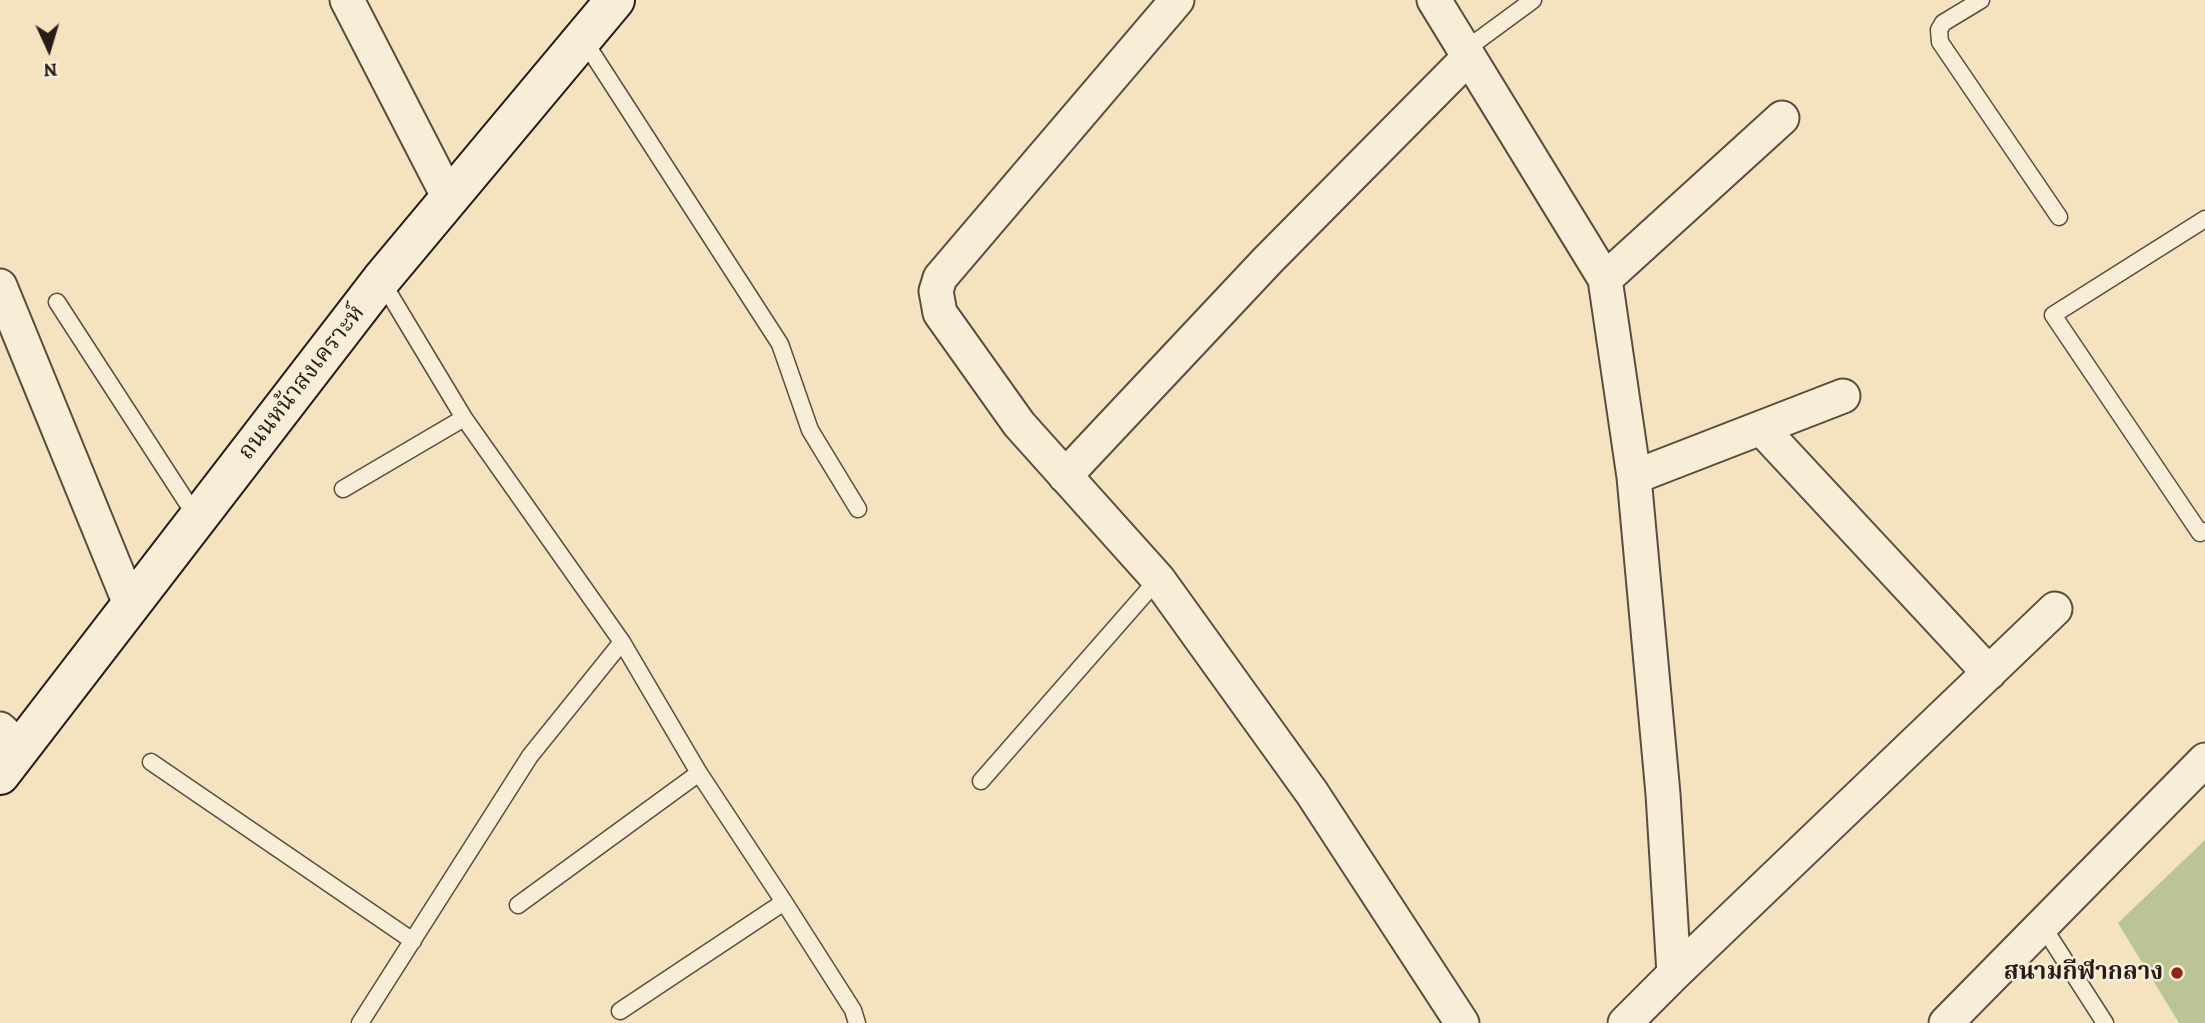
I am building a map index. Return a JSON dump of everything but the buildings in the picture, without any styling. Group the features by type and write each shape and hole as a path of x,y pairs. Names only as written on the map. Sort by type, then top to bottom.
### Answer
{"main road":[{"name":"ถนนหน้าสงเคราะห์","path":"7,750 130,604 381,280 599,13"}],"street":[{"path":"347,0 449,198"},
{"path":"1434,0 1605,279 1634,477 1663,794 1674,974"},
{"path":"1162,6 940,278 936,291 940,313 1019,424 1158,579 1312,793 1462,1023"},
{"path":"1065,476 1467,53"},
{"path":"1605,279 1782,118"},
{"path":"0,286 130,604"},
{"path":"1634,477 1843,396"},
{"path":"1760,428 1989,673"},
{"path":"1625,1023 2055,609"},
{"path":"1946,1023 2205,760"}],"lane":[{"path":"1467,53 1533,0"},
{"path":"1981,0 1943,23 1939,30 1940,42 2059,217"},
{"path":"599,13 780,344 810,430 858,509"},
{"path":"2205,219 2053,315 2200,533 2205,531"},
{"path":"381,280 464,418 622,642 699,773 853,1010 857,1023"},
{"path":"57,303 197,518"},
{"path":"343,489 464,418"},
{"path":"981,781 1158,579"},
{"path":"360,1023 530,756 622,642"},
{"path":"151,762 413,941"},
{"path":"518,905 699,773"},
{"path":"620,1011 784,902"},
{"path":"2042,925 2105,1023"}],"green space":[{"name":"สนามกีฬากลาง","path":"2205,840 2205,1023 2179,1023 2118,923"}],"place":[{"name":"สนามกีฬากลาง","path":"2177,973"}]}
